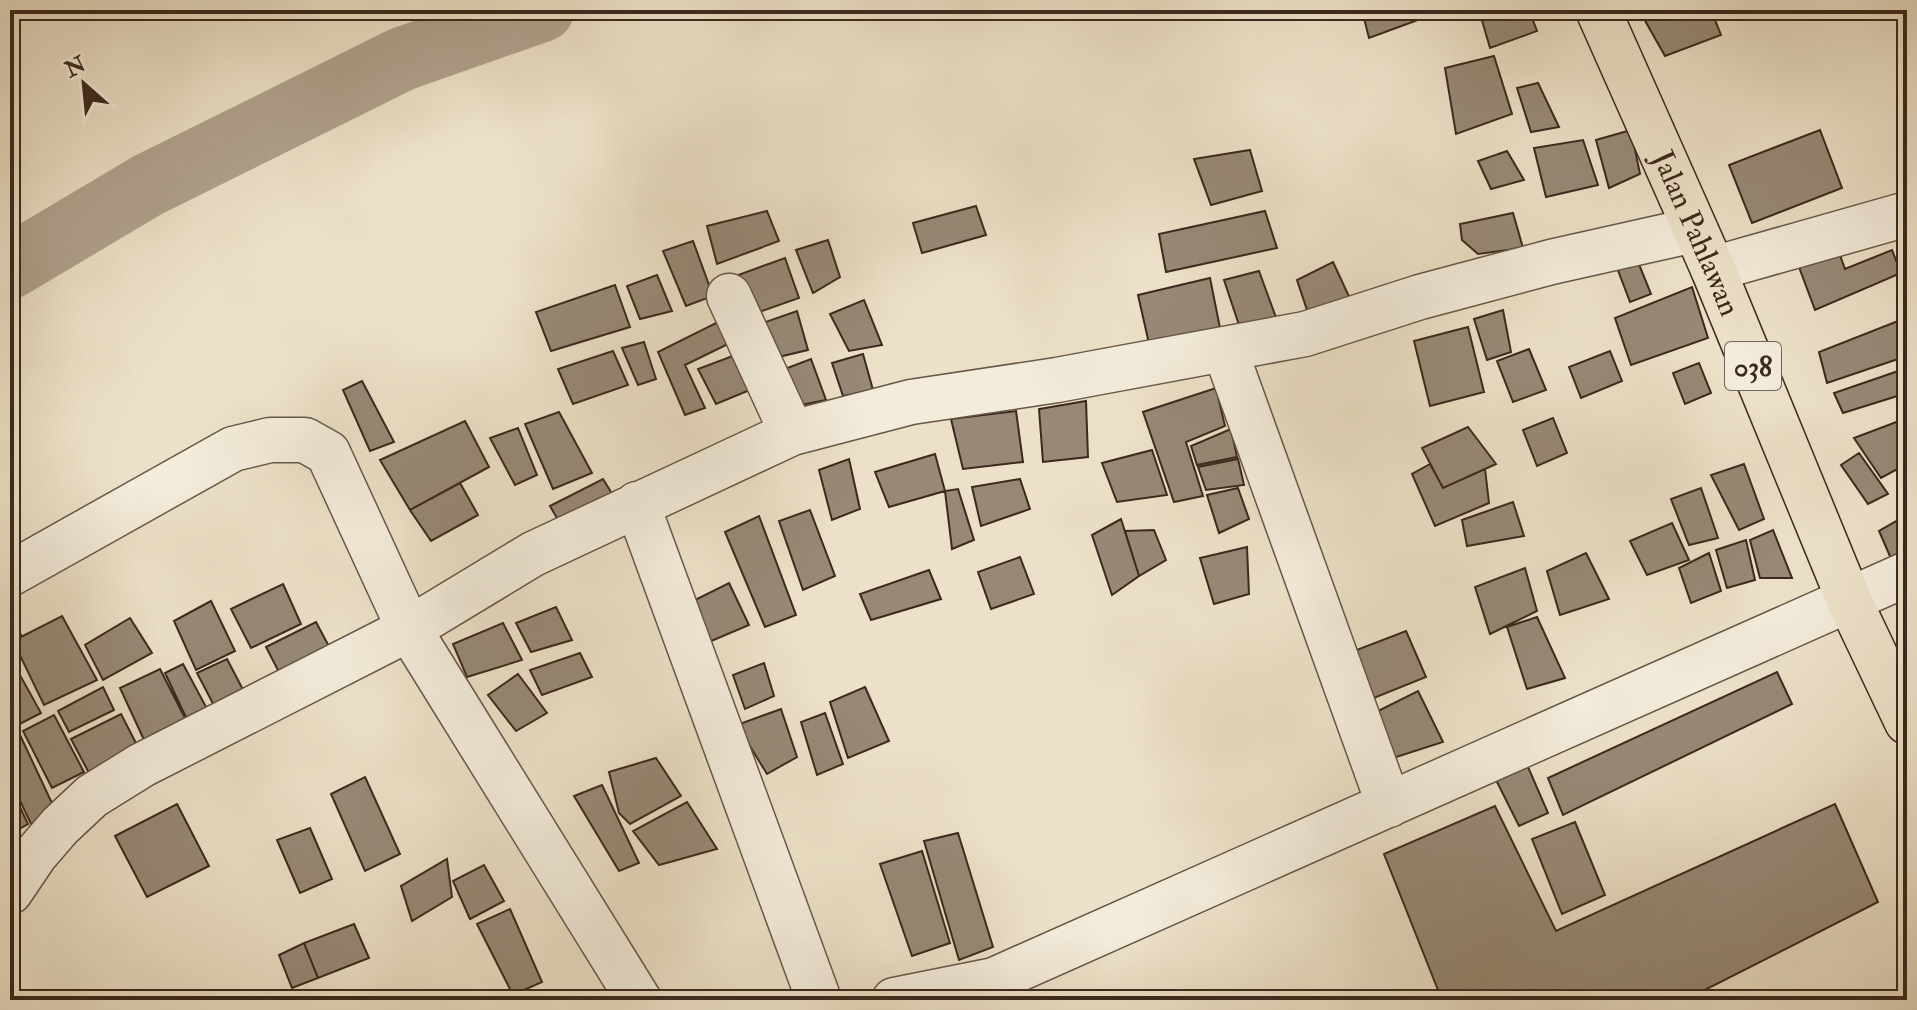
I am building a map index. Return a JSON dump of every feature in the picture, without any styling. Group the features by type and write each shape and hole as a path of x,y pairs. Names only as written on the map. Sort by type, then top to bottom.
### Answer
{"main road":[{"name":"Jalan Pahlawan","path":"1598,10 1713,269 1849,600 1907,722"}],"street":[{"path":"1713,269 1907,214"},
{"path":"10,892 60,826 92,796 142,765 409,629 533,554 792,433 911,402 1057,380 1305,334 1420,297 1551,262 1694,230"},
{"path":"729,296 792,433"},
{"path":"1225,350 1389,805"},
{"path":"10,574 233,449 270,440 305,440 328,453 409,629 639,1000"},
{"path":"637,504 819,1000"},
{"path":"894,1000 994,980 1907,574"}],"building":[{"path":"1362,10 1445,10 1369,38"},
{"path":"1479,10 1529,10 1537,31 1490,48"},
{"path":"1639,10 1711,10 1721,35 1665,56"},
{"path":"1494,56 1512,114 1456,134 1445,68"},
{"path":"1538,83 1559,127 1531,132 1517,88"},
{"path":"1631,130 1640,174 1609,188 1596,140"},
{"path":"1820,130 1842,188 1752,223 1729,165"},
{"path":"1583,140 1598,185 1546,197 1534,148"},
{"path":"1250,150 1262,191 1211,205 1194,159"},
{"path":"1507,151 1524,180 1491,189 1478,161"},
{"path":"976,206 986,235 922,253 913,223"},
{"path":"767,211 779,241 717,264 707,226"},
{"path":"1265,211 1277,248 1166,272 1159,234"},
{"path":"1513,213 1523,248 1478,254 1462,240 1460,224"},
{"path":"1833,236 1845,269 1892,250 1901,273 1815,310 1793,251"},
{"path":"828,240 840,277 813,293 796,250"},
{"path":"693,241 713,296 686,306 663,251"},
{"path":"1636,257 1651,294 1630,302 1616,265"},
{"path":"785,258 799,298 745,317 730,278"},
{"path":"1333,262 1352,303 1310,319 1297,280"},
{"path":"1259,271 1278,323 1243,337 1224,280"},
{"path":"657,275 672,311 640,319 627,286"},
{"path":"1210,278 1220,328 1150,348 1138,295"},
{"path":"615,285 630,327 551,351 536,312"},
{"path":"1692,287 1708,338 1631,365 1615,318"},
{"path":"864,300 882,345 849,351 830,314"},
{"path":"1503,310 1511,352 1487,360 1474,319"},
{"path":"797,311 808,350 766,360 754,326"},
{"path":"1903,319 1907,328 1907,356 1827,383 1819,352"},
{"path":"720,321 730,343 685,365 705,408 685,415 658,352"},
{"path":"1468,327 1484,392 1430,406 1414,341"},
{"path":"644,342 656,379 638,385 622,348"},
{"path":"1529,349 1546,390 1513,402 1497,361"},
{"path":"613,351 628,385 573,404 558,369"},
{"path":"746,351 762,385 716,404 698,369"},
{"path":"1610,351 1622,381 1581,398 1569,367"},
{"path":"863,354 873,390 843,396 832,363"},
{"path":"811,359 826,400 786,408 774,373"},
{"path":"1699,363 1711,393 1685,404 1673,373"},
{"path":"1907,368 1907,393 1843,413 1834,393"},
{"path":"362,381 394,442 370,451 343,390"},
{"path":"1216,388 1225,426 1186,442 1203,496 1174,502 1143,412"},
{"path":"1086,401 1088,457 1043,462 1039,409"},
{"path":"1016,411 1023,462 963,469 951,419"},
{"path":"559,412 592,473 553,489 525,424"},
{"path":"1553,418 1567,453 1537,466 1523,430"},
{"path":"1907,418 1907,464 1881,478 1854,438"},
{"path":"465,421 489,467 410,510 380,460"},
{"path":"1468,427 1496,464 1443,488 1422,448"},
{"path":"518,428 537,475 515,485 490,438"},
{"path":"1231,429 1237,457 1197,465 1191,446"},
{"path":"1152,450 1167,495 1117,502 1102,463"},
{"path":"1859,453 1888,494 1868,504 1841,465"},
{"path":"935,454 945,491 889,507 875,472"},
{"path":"849,459 860,509 832,520 819,470"},
{"path":"1238,459 1244,485 1206,490 1198,467"},
{"path":"1430,464 1443,488 1485,469 1489,503 1435,526 1412,474"},
{"path":"1744,464 1764,519 1739,530 1711,475"},
{"path":"603,479 616,500 562,527 550,506"},
{"path":"1020,479 1030,509 981,526 972,487"},
{"path":"460,483 478,515 431,541 410,510"},
{"path":"1238,488 1249,519 1219,533 1207,495"},
{"path":"1701,488 1718,538 1689,545 1671,499"},
{"path":"958,489 974,540 952,549 945,491"},
{"path":"1513,502 1524,536 1467,546 1462,520"},
{"path":"810,510 835,576 803,590 779,521"},
{"path":"1907,515 1907,564 1896,570 1879,531"},
{"path":"759,516 796,615 765,627 725,532"},
{"path":"1121,519 1139,576 1112,595 1092,535"},
{"path":"1672,523 1689,560 1647,575 1630,541"},
{"path":"1154,530 1166,560 1139,576 1125,531"},
{"path":"1773,530 1792,578 1760,578 1750,540"},
{"path":"1746,540 1755,580 1727,588 1716,550"},
{"path":"1247,547 1249,594 1214,604 1200,558"},
{"path":"1586,553 1609,599 1560,615 1547,571"},
{"path":"1709,553 1721,591 1691,603 1679,568"},
{"path":"1020,557 1034,594 991,609 978,572"},
{"path":"1525,568 1537,611 1490,634 1475,587"},
{"path":"929,570 941,599 871,620 860,594"},
{"path":"729,583 749,625 709,642 689,603"},
{"path":"283,584 301,624 251,648 231,609"},
{"path":"211,601 235,651 196,670 174,621"},
{"path":"556,607 572,640 531,652 516,623"},
{"path":"62,616 97,680 44,705 13,641"},
{"path":"1537,617 1565,678 1527,689 1507,627"},
{"path":"130,618 152,653 103,680 85,645"},
{"path":"13,619 21,635 11,639 16,649 10,652 10,620"},
{"path":"316,622 332,652 282,678 266,647"},
{"path":"503,623 522,660 467,677 453,644"},
{"path":"1406,631 1426,677 1359,704 1341,656"},
{"path":"580,653 592,677 542,695 530,670"},
{"path":"227,659 251,705 221,719 197,673"},
{"path":"764,663 774,696 745,709 733,675"},
{"path":"183,664 213,720 192,730 165,673"},
{"path":"16,668 41,713 10,729 10,671"},
{"path":"160,669 187,722 144,740 120,688"},
{"path":"1777,672 1792,704 1563,815 1548,778"},
{"path":"518,674 547,713 516,731 488,695"},
{"path":"103,687 114,710 69,732 58,711"},
{"path":"865,687 889,741 848,758 830,702"},
{"path":"1418,691 1443,742 1390,759 1374,713"},
{"path":"781,709 797,757 767,774 737,725"},
{"path":"825,713 843,764 817,775 801,722"},
{"path":"121,714 138,747 89,773 71,739"},
{"path":"54,715 84,772 52,788 23,731"},
{"path":"20,735 58,816 33,828 10,780 10,740"},
{"path":"656,758 681,796 630,824 619,813 609,772"},
{"path":"1525,760 1548,813 1519,826 1494,776"},
{"path":"365,777 400,854 365,871 331,794"},
{"path":"602,785 639,863 619,871 574,796"},
{"path":"10,786 28,824 10,834"},
{"path":"687,802 717,849 659,865 633,831"},
{"path":"177,804 209,866 147,897 115,836"},
{"path":"1835,804 1878,902 1685,1000 1442,1000 1384,854 1495,806 1556,931"},
{"path":"1575,822 1605,895 1562,914 1532,839"},
{"path":"310,828 332,879 300,893 277,840"},
{"path":"958,833 993,947 959,960 924,841"},
{"path":"922,851 950,943 912,956 880,864"},
{"path":"447,859 452,897 412,921 401,886"},
{"path":"484,865 504,901 470,919 453,881"},
{"path":"510,909 542,982 513,995 477,924"},
{"path":"354,924 369,958 318,978 304,943"},
{"path":"304,943 318,978 292,988 279,955"}],"waterway":[{"path":"10,267 148,185 402,59 542,10"}]}
